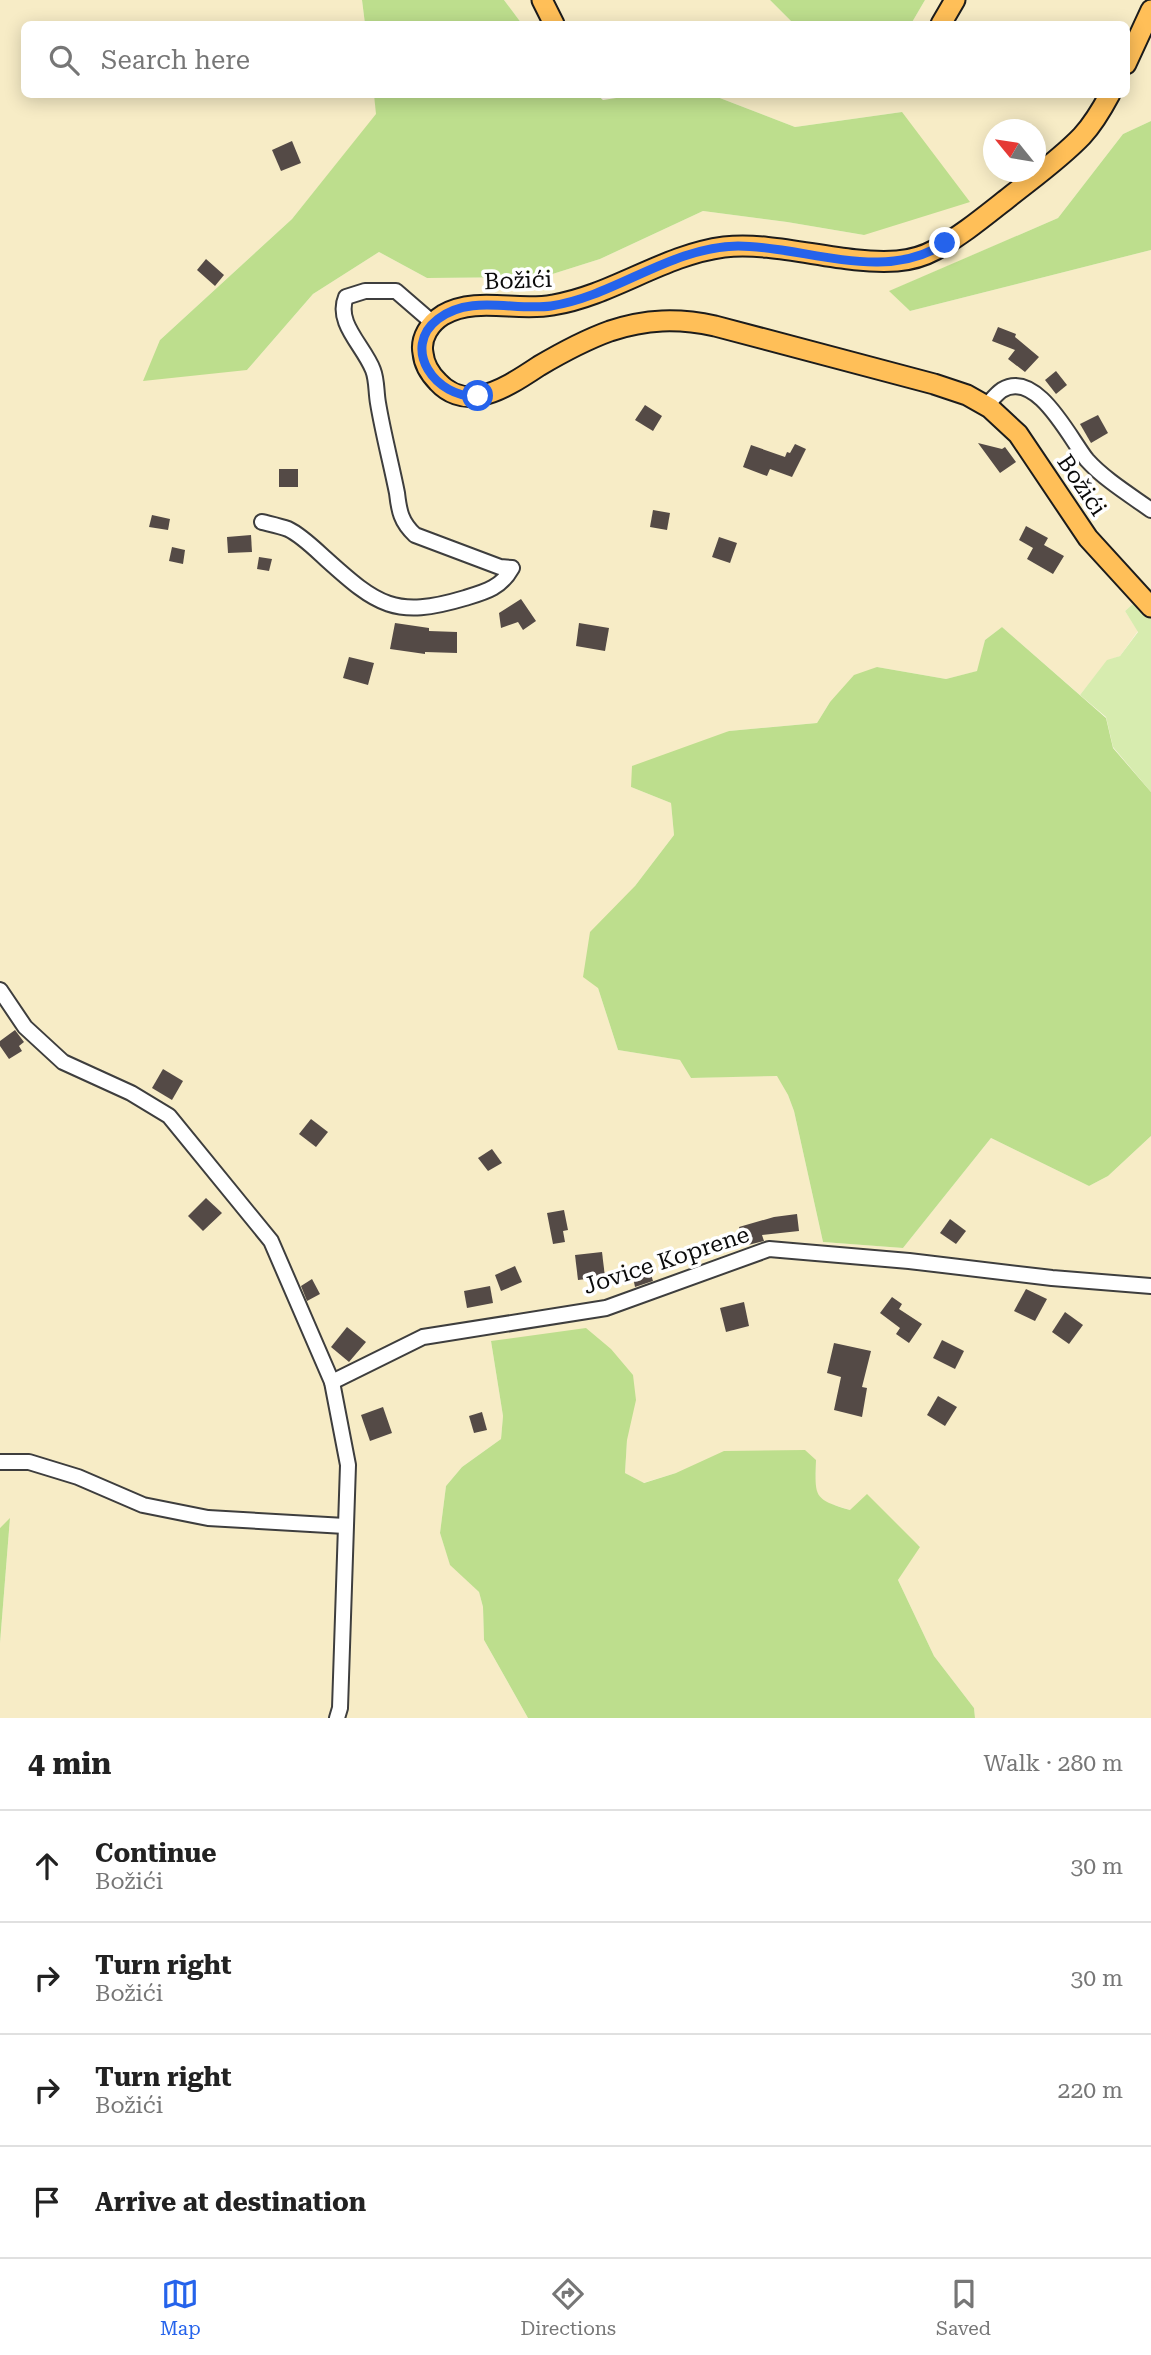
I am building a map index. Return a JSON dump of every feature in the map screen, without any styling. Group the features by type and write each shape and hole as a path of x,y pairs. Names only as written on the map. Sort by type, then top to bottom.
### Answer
{"main road":[{"path":"542,0 552,21"},
{"path":"943,21 955,0"},
{"path":"1130,55 1151,10"},
{"name":"Božići","path":"1107,98 1085,133 1056,160 959,235 935,250 913,259 862,260 751,247 722,248 669,262 591,294 556,305 527,308 472,306 451,311 433,323 422,347 425,364 446,390 463,396 478,396 496,390 606,333 637,323 667,319 690,321 934,384 967,395 1010,424 1077,523 1113,568 1151,607"}],"street":[{"path":"262,522 289,529 358,588 389,604 407,608 432,608 491,591 507,579 512,568 500,567 415,535 406,527 399,513 374,372 362,346 347,326 342,315 342,306 346,297 357,292 396,291 433,323"},
{"path":"986,406 1001,391 1014,386 1029,390 1058,416 1088,461 1151,510"},
{"path":"0,990 25,1027 63,1062 131,1093 169,1116 271,1241 332,1382 348,1465 340,1708 337,1718"},
{"name":"Jovice Koprene","path":"332,1382 423,1337 606,1308 769,1250 909,1261 1052,1278 1151,1286"},
{"path":"0,1462 29,1462 78,1477 143,1505 208,1518 345,1526"}],"shaded area":[{"path":"0,0 362,0 365,21 21,21 21,98 374,98 377,114 292,219 160,340 247,370 313,294 379,252 427,278 543,277 600,259 703,211 864,235 902,112 795,127 720,98 1130,98 1130,21 913,21 925,0 1151,0 1151,121 1123,134 1058,218 890,291 910,311 1151,250 1151,588 1125,611 1138,631 1120,656 1107,661 1080,695 1002,627 985,640 978,671 946,679 877,667 830,702 817,723 729,731 631,787 671,803 674,835 635,886 598,988 618,1050 681,1060 691,1078 777,1075 794,1111 823,1242 903,1248 991,1138 1089,1186 1108,1176 1151,1136 1151,1718 975,1718 974,1708 934,1656 898,1580 920,1546 850,1510 824,1502 815,1491 816,1460 676,1473 643,1483 625,1473 627,1440 491,1341 503,1416 501,1439 462,1467 446,1486 440,1533 450,1564 479,1592 483,1607 484,1640 528,1718 0,1718 0,1643 10,1519 0,1528"},
{"path":"504,0 770,0 791,21 520,21"}],"green space":[{"path":"362,0 504,0 520,21 365,21"},
{"path":"770,0 925,0 913,21 791,21"},
{"path":"374,98 720,98 795,127 902,112 970,202 864,235 703,211 600,259 543,277 427,278 379,252 313,294 247,370 143,381 160,340 292,219 376,114"},
{"path":"1151,121 1151,250 910,311 889,291 1058,218 1123,134"},
{"path":"1151,588 1151,792 1113,747 1106,717 1080,695 1107,660 1120,656 1138,632 1125,611"},
{"path":"1002,627 1106,718 1113,748 1151,792 1151,1136 1108,1176 1089,1186 991,1138 903,1248 823,1242 794,1111 777,1076 691,1078 680,1060 618,1050 598,988 583,977 590,932 635,886 674,835 671,803 631,787 632,766 729,731 817,723 830,702 854,675 877,667 946,679 977,671 985,640"},
{"path":"586,1328 611,1349 633,1375 636,1400 627,1440 625,1473 644,1483 676,1473 724,1451 805,1450 816,1460 817,1489 823,1499 850,1510 867,1494 920,1547 898,1580 934,1656 974,1708 975,1718 528,1718 484,1640 483,1607 479,1592 450,1565 440,1533 446,1486 462,1467 501,1439 503,1416 491,1341"},
{"path":"10,1518 0,1643 0,1528"}],"building":[{"path":"292,141 301,163 281,171 272,150"},
{"path":"206,259 224,275 215,286 197,270"},
{"path":"998,327 1016,334 1015,337 1039,357 1025,372 1008,359 1015,350 992,341"},
{"path":"1056,371 1067,385 1056,394 1045,380"},
{"path":"645,405 662,416 653,431 635,420"},
{"path":"1098,415 1108,433 1091,443 1080,424"},
{"path":"978,443 1002,449 1005,447 1016,462 1000,473"},
{"path":"795,444 806,449 792,477 770,469 767,476 743,467 751,445 785,457"},
{"path":"279,469 298,469 298,487 279,487"},
{"path":"653,510 670,513 667,530 650,527"},
{"path":"152,515 170,519 168,530 149,527"},
{"path":"1026,526 1048,538 1044,545 1064,556 1053,574 1027,559 1033,548 1019,540"},
{"path":"251,535 252,552 228,553 227,537"},
{"path":"719,537 737,543 730,563 712,557"},
{"path":"172,547 185,550 183,564 169,561"},
{"path":"259,557 272,559 269,571 257,569"},
{"path":"521,599 536,621 523,630 518,622 501,628 499,613"},
{"path":"395,623 429,628 429,631 457,632 457,653 425,654 390,649"},
{"path":"579,623 609,628 605,651 576,646"},
{"path":"349,657 374,663 368,685 343,678"},
{"path":"15,1030 24,1042 19,1046 22,1051 9,1059 0,1046 0,1041"},
{"path":"163,1069 183,1081 172,1100 152,1088"},
{"path":"311,1119 328,1132 316,1147 299,1134"},
{"path":"492,1149 502,1163 488,1171 478,1158"},
{"path":"206,1198 222,1213 203,1231 188,1216"},
{"path":"564,1210 568,1230 563,1231 565,1242 553,1244 547,1213"},
{"path":"797,1214 799,1231 762,1235 764,1241 744,1246 739,1227 774,1217"},
{"path":"950,1219 966,1231 956,1244 940,1233"},
{"path":"602,1252 605,1277 578,1280 575,1255"},
{"path":"515,1266 522,1282 501,1291 495,1275"},
{"path":"650,1271 653,1281 635,1287 633,1277"},
{"path":"312,1279 320,1294 307,1301 301,1286"},
{"path":"490,1286 493,1303 467,1308 464,1291"},
{"path":"1026,1289 1047,1299 1035,1321 1014,1311"},
{"path":"892,1297 902,1304 899,1309 922,1324 909,1343 896,1334 900,1328 880,1313"},
{"path":"744,1302 749,1326 726,1332 720,1308"},
{"path":"1065,1312 1083,1325 1069,1344 1052,1332"},
{"path":"347,1327 366,1342 349,1362 331,1347"},
{"path":"942,1340 964,1351 955,1369 933,1358"},
{"path":"834,1343 871,1351 862,1387 867,1388 862,1417 834,1410 841,1377 827,1373"},
{"path":"938,1396 957,1407 945,1426 927,1415"},
{"path":"383,1407 392,1433 370,1441 361,1415"},
{"path":"482,1412 487,1430 474,1433 469,1416"}],"route":[{"path":"478,396 458,395 446,390 429,371 423,355 424,339 433,323 441,316 462,307 484,305 527,308 556,305 591,294 688,255 736,246 862,260 898,261 925,255 945,243"}]}
